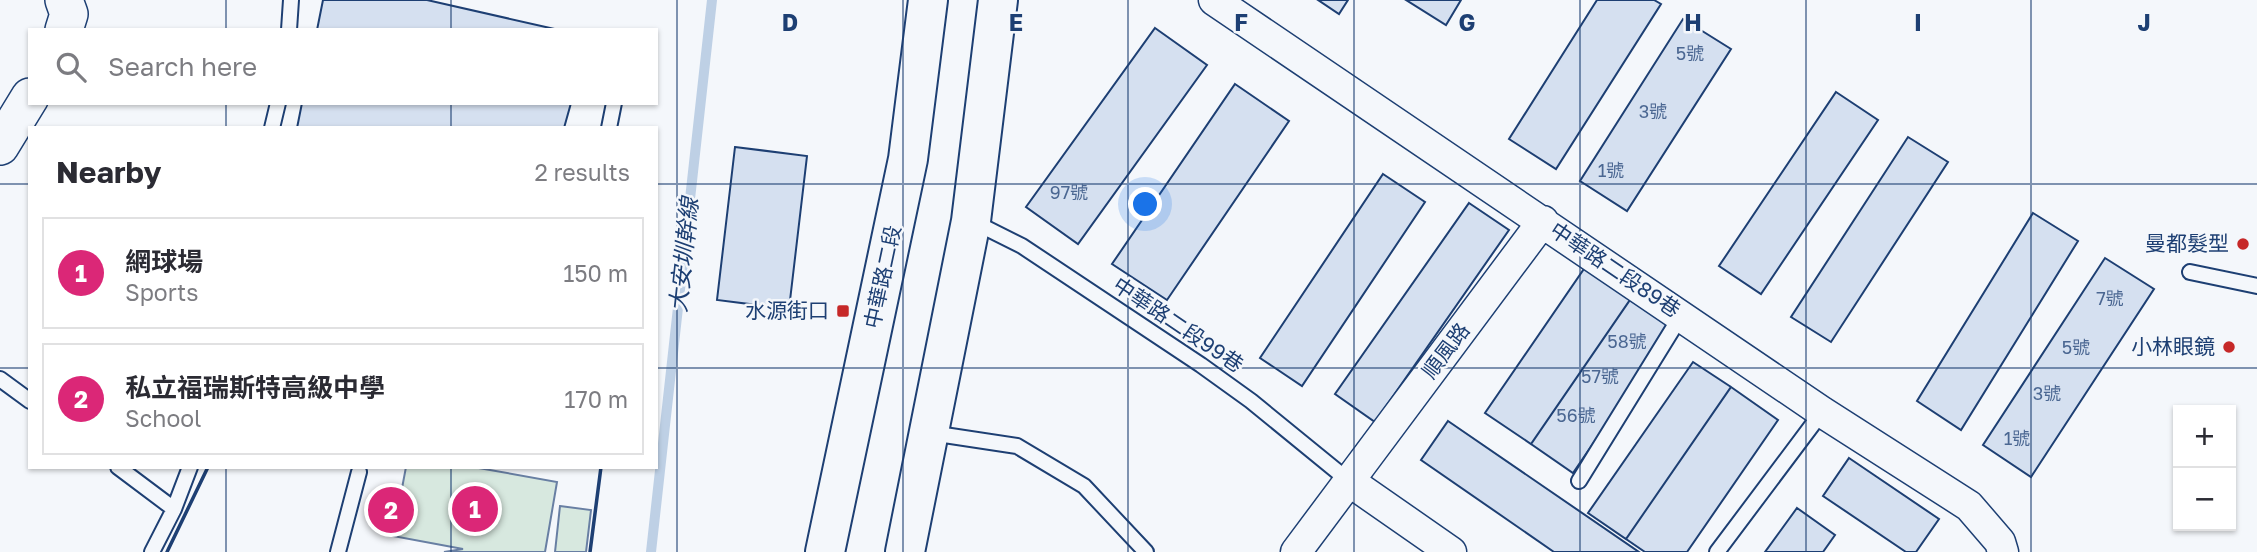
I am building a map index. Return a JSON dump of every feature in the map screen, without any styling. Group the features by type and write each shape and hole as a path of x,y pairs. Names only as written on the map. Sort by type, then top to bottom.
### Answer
{"main road":[{"name":"中華路二段","path":"825,552 908,159 928,0"},
{"path":"905,552 971,221 998,0"}],"street":[{"path":"64,0 69,13 65,28"},
{"name":"中華路二段89巷","path":"1214,0 1822,411 1969,506 2000,542 2003,552"},
{"path":"0,146 28,100"},
{"name":"順風路","path":"1296,552 1542,220"},
{"path":"1349,481 1451,552"}],"lane":[{"path":"289,28 291,0"},
{"path":"272,126 278,105"},
{"path":"609,126 614,105"},
{"name":"中華路二段99巷","path":"971,221 1022,246 1201,365 1251,401 1349,481"},
{"path":"2190,272 2257,286"},
{"path":"1579,481 1682,314"},
{"path":"0,379 28,400"},
{"path":"1717,552 1822,411"},
{"path":"929,432 1017,446 1084,486 1146,552"},
{"path":"121,469 174,509"},
{"path":"152,552 174,509 189,469"},
{"path":"338,552 359,472"}],"shaded area":[{"path":"406,469 484,469 557,482 545,552 444,552 463,549 393,536"},
{"path":"560,506 591,510 586,552 555,552"}],"building":[{"path":"323,0 427,0 550,28 317,28"},
{"path":"1318,0 1348,0 1339,14"},
{"path":"1406,0 1461,0 1446,25"},
{"path":"1597,0 1654,0 1661,4 1556,169 1509,139"},
{"path":"1683,19 1731,49 1627,211 1580,181"},
{"path":"1155,28 1207,65 1078,244 1026,207"},
{"path":"1235,84 1289,121 1167,300 1112,264"},
{"path":"1836,92 1878,120 1761,294 1719,266"},
{"path":"302,105 570,105 565,126 297,126"},
{"path":"1908,137 1948,162 1831,342 1791,317"},
{"path":"735,147 807,156 789,309 717,300"},
{"path":"1383,174 1425,202 1302,386 1260,358"},
{"path":"1469,203 1509,230 1375,422 1335,394"},
{"path":"2033,213 2078,241 1961,430 1917,401"},
{"path":"2105,258 2154,289 2031,477 1983,445"},
{"path":"1586,266 1632,297 1531,444 1485,413"},
{"path":"1632,297 1674,325 1573,473 1531,444"},
{"path":"1693,362 1731,387 1626,539 1588,513"},
{"path":"1731,387 1778,420 1687,552 1645,552 1626,539"},
{"path":"1448,421 1639,552 1554,552 1421,460"},
{"path":"1849,458 1939,519 1916,552 1906,552 1823,496"},
{"path":"1797,508 1835,535 1823,552 1765,552"}],"waterway":[{"name":"大安圳幹線","path":"651,552 712,0"}],"wall":[{"path":"167,552 207,469"},
{"path":"590,552 601,469"}],"place":[{"name":"曼都髮型","path":"2243,244"},
{"name":"水源街口","path":"843,311"},
{"name":"小林眼鏡","path":"2229,347"},
{"name":"網球場","path":"475,509"},
{"name":"私立福瑞斯特高級中學","path":"391,510"}]}
